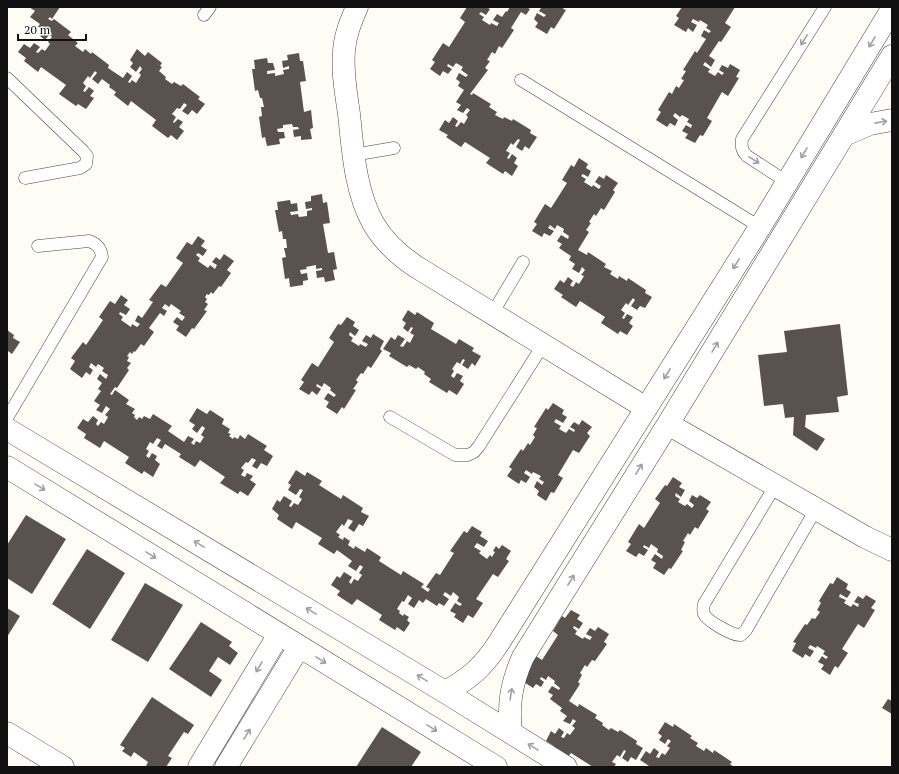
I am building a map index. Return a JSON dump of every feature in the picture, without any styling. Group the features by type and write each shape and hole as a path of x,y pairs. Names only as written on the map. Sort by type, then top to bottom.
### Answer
{"street":[{"path":"357,7 349,27 344,50 344,75 353,155 360,193 374,224 383,238 408,262 646,408"},
{"path":"445,692 461,684 488,659 760,227 892,9"},
{"path":"511,733 509,705 511,691 523,657 668,424 892,56"},
{"path":"844,136 870,124 892,120"},
{"path":"668,424 865,537 891,549"},
{"path":"7,429 445,692 566,767"},
{"path":"7,467 496,767"},
{"path":"519,611 542,626"},
{"path":"199,767 279,634"},
{"path":"226,767 299,646"},
{"path":"7,733 63,767"}],"lane":[{"path":"787,182 747,156 743,152 741,146 742,139 825,7"},
{"path":"7,78 87,156 86,164 80,168 25,178"},
{"path":"521,80 760,227"},
{"path":"353,155 394,148"},
{"path":"7,418 102,258 100,248 89,241 38,246"},
{"path":"492,314 523,262"},
{"path":"390,417 448,452 455,455 468,455 474,452 479,446 543,345"},
{"path":"776,486 704,604 705,615 708,619 733,634 741,635 746,630 816,509"}],"building":[{"path":"29,7 60,7 52,19 50,17 48,19 52,21 54,19 71,32 68,35 78,43 75,46 83,52 85,49 91,54 92,52 109,65 108,68 123,78 127,72 132,76 128,82 130,83 132,80 136,83 141,75 139,73 142,69 140,66 136,72 130,67 133,63 130,60 137,49 145,56 148,52 162,63 160,66 162,67 159,71 166,77 165,79 172,84 174,82 181,86 183,84 200,97 198,99 205,104 197,114 192,110 188,115 182,111 187,105 184,103 180,109 177,108 172,114 176,117 173,122 174,123 178,119 183,122 179,127 184,131 177,140 171,135 168,138 152,126 156,120 131,101 128,106 114,95 116,92 102,79 98,84 92,79 97,73 95,71 90,78 88,76 83,83 86,86 83,91 85,92 89,87 94,91 90,96 94,98 86,109 78,104 76,106 59,94 66,85 41,67 38,72 24,61 26,58 18,52 24,44 30,48 34,43 40,47 36,52 38,53 42,49 45,51 50,44 48,42 52,37 49,35 45,40 40,36 43,31 38,27 40,24 30,17 35,11"},
{"path":"467,7 486,7 490,9 486,15 481,12 479,14 484,17 482,20 490,25 491,23 497,26 499,23 493,20 497,14 502,17 510,7 526,7 530,9 526,15 521,12 511,28 514,30 502,48 499,46 495,54 492,52 487,60 490,61 485,68 488,70 470,94 472,95 473,93 491,104 489,107 497,112 495,115 512,121 513,119 531,130 530,133 537,137 529,149 525,146 522,151 516,147 520,140 518,139 513,145 511,143 506,151 510,153 507,158 509,159 512,154 517,158 514,163 518,166 512,176 505,171 503,174 486,163 490,158 465,142 461,147 446,137 448,135 439,130 445,120 449,123 453,117 458,121 455,126 457,127 461,122 464,124 468,117 466,115 470,110 467,108 463,113 457,110 461,105 456,102 464,90 458,86 460,82 456,79 459,73 466,77 468,75 461,70 463,67 456,63 453,67 448,64 447,66 452,69 448,74 443,71 440,76 430,69 435,62 432,60 443,43 449,47 465,22 460,18"},
{"path":"539,7 564,7 563,9 566,10 554,29 551,27 547,34 535,27 538,23 534,19 537,13 544,17 546,15 539,11 541,8"},
{"path":"682,7 735,7 725,23 731,27 709,56 715,60 711,67 705,62 703,65 710,69 708,72 715,76 718,72 722,75 724,73 719,70 722,65 728,68 730,64 740,70 736,77 739,78 728,96 722,92 707,118 712,121 703,136 700,135 695,143 685,138 688,134 682,131 686,125 691,128 692,125 687,122 689,119 682,115 680,117 675,113 673,116 678,120 675,126 670,123 667,127 656,120 661,112 658,110 669,92 672,94 676,86 679,88 684,80 681,79 686,71 683,70 695,51 697,53 706,39 701,36 704,30 709,33 711,31 706,28 708,25 700,20 699,22 693,19 691,22 697,25 693,32 688,28 686,32 674,25 679,18 676,16"},
{"path":"299,53 300,61 303,61 306,81 300,82 304,112 311,110 313,128 310,129 312,139 301,140 301,136 294,137 293,130 299,129 298,127 293,127 292,124 283,125 283,128 277,129 278,132 284,132 285,138 279,139 280,144 267,146 265,137 262,138 259,117 262,116 261,107 264,107 258,90 255,91 252,69 255,69 254,60 267,58 268,63 273,63 275,70 267,71 267,74 275,73 275,76 284,74 283,70 289,69 289,66 283,68 282,61 288,60 287,55"},
{"path":"579,158 588,164 586,168 591,171 588,177 583,174 581,176 586,179 584,182 599,189 601,186 595,182 599,176 604,179 606,175 618,183 613,190 615,192 604,210 601,208 596,216 594,214 589,222 591,223 586,230 589,232 578,250 587,255 588,252 606,264 604,267 612,271 610,274 618,279 619,276 627,281 628,278 646,290 645,293 652,297 645,308 640,306 637,310 631,306 635,300 633,298 628,305 626,303 621,310 625,313 622,318 624,319 627,314 633,317 629,323 633,326 627,335 620,331 618,334 601,323 605,317 580,301 576,307 561,297 563,295 554,289 560,280 564,283 568,277 573,281 570,285 573,287 576,282 579,284 584,276 581,275 585,270 582,267 579,273 572,269 575,264 569,260 571,256 559,248 562,244 557,241 561,235 568,239 569,236 563,232 564,229 557,225 555,229 550,225 548,228 554,231 550,236 544,233 542,237 532,231 537,224 534,222 545,204 551,208 567,183 562,180 571,165 574,167"},
{"path":"322,194 323,203 327,202 330,223 323,224 328,253 334,252 337,269 333,270 335,280 325,282 324,277 317,278 316,271 322,270 322,268 316,269 316,265 300,270 301,274 307,273 308,280 303,281 303,285 290,287 289,278 285,279 282,258 286,257 284,248 287,248 286,239 283,239 282,231 279,232 275,210 278,210 277,202 290,200 291,204 297,203 298,211 290,212 291,215 298,214 299,217 307,216 307,211 312,210 312,208 306,209 305,202 311,201 311,196"},
{"path":"198,236 205,241 201,246 207,250 203,256 198,253 196,255 200,258 198,261 208,268 210,265 215,269 217,265 212,262 216,257 220,260 224,254 234,261 227,270 231,273 221,287 219,286 213,294 211,292 209,295 207,294 205,297 207,299 205,302 208,304 204,310 207,311 186,337 176,330 179,326 173,322 177,317 182,321 185,317 179,313 181,311 171,304 169,307 165,304 162,308 167,311 164,316 160,313 149,328 154,332 144,346 141,344 135,352 134,351 132,354 130,352 127,356 129,357 127,361 131,363 127,368 129,370 117,388 115,387 110,394 112,395 115,390 129,400 126,404 135,409 132,413 135,415 134,417 137,420 139,417 142,419 144,416 150,419 153,414 172,426 168,431 184,442 188,436 194,439 191,443 194,445 196,441 200,443 204,437 201,435 205,428 202,426 197,433 192,429 195,425 189,421 197,408 207,414 210,410 224,419 222,424 230,429 228,433 231,434 229,436 233,439 234,437 238,439 240,435 245,439 248,434 267,446 264,450 273,456 267,466 261,463 257,469 252,466 256,460 252,458 241,468 244,470 241,475 245,477 247,473 253,476 250,480 256,484 248,496 240,491 238,494 220,483 225,477 200,460 195,467 179,457 181,454 165,444 162,449 157,446 161,440 157,438 153,444 150,442 146,449 149,451 146,456 149,458 152,453 157,456 155,460 160,464 153,477 144,471 142,474 125,463 129,457 104,441 100,448 84,438 86,434 77,428 83,419 88,422 93,416 98,420 96,424 98,426 101,422 104,424 108,417 105,415 110,409 106,406 102,413 96,410 100,405 94,401 101,391 98,389 102,383 97,379 100,374 106,379 108,375 102,371 104,368 98,364 96,367 91,363 89,367 93,370 90,375 86,372 82,378 70,369 75,361 71,358 83,342 86,345 103,320 99,317 110,301 115,304 121,295 128,300 124,305 130,309 126,315 120,312 119,314 123,317 121,320 131,327 132,324 137,327 140,324 135,321 138,315 142,318 153,302 149,300 161,284 166,287 183,263 176,258 187,242 192,245"},
{"path":"408,310 415,315 417,312 434,323 431,329 456,344 459,339 474,348 472,351 481,356 475,366 472,363 468,369 462,365 465,360 463,359 460,364 457,362 452,369 454,371 451,376 454,378 457,373 463,376 460,381 464,384 457,395 449,390 447,393 429,382 431,379 424,374 425,372 418,367 416,369 409,365 407,367 389,356 391,353 383,349 391,337 395,340 398,335 405,339 400,346 403,347 407,341 410,343 414,335 410,333 413,328 411,327 408,332 403,328 406,323 402,320"},
{"path":"347,317 355,322 353,326 359,330 355,336 350,332 349,335 353,338 351,341 359,346 360,344 366,347 368,344 362,341 366,335 371,338 373,334 384,341 380,349 382,351 371,368 368,366 363,374 361,373 356,380 358,382 353,389 356,390 344,409 342,407 337,414 326,407 329,402 324,399 328,393 334,397 336,395 330,390 331,388 324,383 322,387 317,384 316,386 321,389 317,395 312,391 309,395 299,389 304,382 301,380 312,363 318,367 334,342 329,338 338,324 341,325"},
{"path":"840,324 848,395 837,397 839,412 806,415 805,427 825,439 817,451 793,435 794,417 785,418 783,404 764,406 758,355 787,352 784,331"},
{"path":"7,330 14,335 13,338 20,342 12,354 8,351 7,353"},
{"path":"553,403 564,410 562,414 567,417 563,423 556,419 554,422 561,426 559,429 566,433 569,429 574,432 575,430 570,427 574,422 579,425 582,420 592,427 587,433 590,436 579,453 573,450 558,475 563,478 554,493 551,492 546,501 537,495 539,491 534,487 537,481 542,485 544,482 539,479 541,476 533,472 532,474 526,470 524,473 530,477 526,483 521,480 519,484 507,476 512,469 509,467 521,449 523,451 528,443 530,445 535,437 533,435 537,428 534,427 546,408 548,410"},
{"path":"296,470 305,476 307,472 322,481 319,485 341,499 343,495 363,508 361,512 369,516 363,526 359,524 354,532 348,528 353,521 348,519 344,526 342,524 336,532 340,535 338,537 343,540 344,537 350,541 348,545 354,549 355,546 365,552 367,548 381,557 379,561 401,575 403,571 424,584 421,587 428,592 430,589 426,587 436,573 440,575 454,553 450,551 464,531 467,533 472,526 482,532 480,536 488,541 484,547 477,543 474,547 481,551 479,553 487,559 490,555 492,557 496,546 499,549 502,545 511,551 506,559 509,561 498,577 493,574 476,599 483,603 473,618 468,615 463,623 454,617 456,614 450,611 455,603 460,606 462,604 457,601 459,597 453,592 451,596 445,592 443,595 449,599 444,606 439,603 437,606 426,599 423,603 419,600 414,608 408,604 412,598 408,595 397,609 403,616 404,614 409,617 407,620 410,623 404,632 397,627 395,630 379,620 382,615 357,599 352,605 337,595 340,591 331,585 337,576 340,578 344,572 352,577 349,582 351,584 354,579 358,581 362,575 359,573 363,567 360,565 356,571 348,566 352,561 337,550 334,554 318,544 322,538 296,522 292,529 277,519 279,515 272,509 277,500 280,502 284,496 292,501 289,506 291,507 294,503 298,505 302,499 299,497 303,490 300,489 296,495 288,490 291,485 288,483"},
{"path":"673,477 682,483 679,487 685,490 681,497 676,493 675,496 680,499 678,502 685,506 687,504 692,508 694,505 689,501 692,495 697,498 700,495 711,502 706,509 709,511 698,529 695,527 690,535 688,533 683,541 685,542 681,550 683,551 671,569 669,568 664,575 653,568 656,563 651,560 655,554 662,559 663,556 657,552 658,549 651,544 649,548 644,545 643,547 648,550 644,556 639,553 636,557 626,551 631,544 628,542 639,524 644,528 660,503 655,499"},
{"path":"26,515 66,539 32,594 7,578 7,545"},
{"path":"87,549 125,573 90,629 52,604"},
{"path":"837,577 848,584 846,589 851,592 847,598 840,594 839,597 846,600 844,603 851,607 853,604 858,607 859,604 854,602 858,596 863,599 866,595 876,601 871,608 875,610 864,628 858,624 842,649 848,653 838,668 835,666 830,675 821,669 824,665 818,662 822,656 826,659 828,657 823,654 825,651 817,646 816,648 810,645 808,648 814,651 810,657 805,654 803,658 792,651 796,643 793,642 805,624 807,625 812,618 815,619 820,612 817,610 821,603 819,601 830,583 833,584"},
{"path":"145,583 183,605 148,662 111,640"},
{"path":"7,608 20,616 7,637"},
{"path":"571,610 580,615 577,619 583,623 579,629 574,626 573,628 577,631 575,634 583,639 584,637 590,640 592,637 586,634 590,628 595,631 598,627 609,634 604,642 607,644 595,661 592,660 587,667 585,665 580,673 582,675 578,682 580,684 569,701 578,707 579,704 597,715 595,718 603,723 602,725 609,730 611,728 618,732 620,730 637,741 636,744 643,748 636,760 631,757 628,762 622,758 626,751 624,750 620,757 617,755 612,762 616,764 614,767 593,767 571,753 567,758 552,749 554,746 546,741 551,731 555,734 559,728 564,732 561,737 564,738 567,733 570,735 575,728 572,726 576,721 573,719 570,724 563,721 567,716 560,711 562,708 550,699 553,695 548,692 552,686 559,690 560,688 554,683 555,681 548,676 546,680 541,677 540,679 544,682 541,687 536,684 533,688 524,682 528,675 525,673 536,656 542,660 558,635 553,631 562,616 565,618"},
{"path":"201,622 232,642 229,646 238,653 230,665 218,657 209,671 222,680 211,697 169,669"},
{"path":"152,697 194,725 188,734 184,732 168,756 172,758 166,767 148,767 146,766 148,762 134,752 131,757 122,751 125,748 120,745"},
{"path":"888,699 892,701 892,714 882,708"},
{"path":"665,722 673,727 674,724 692,736 690,738 698,743 696,746 704,751 706,748 713,753 714,750 732,762 730,764 734,767 648,767 649,766 640,760 646,751 650,754 654,748 659,752 656,757 659,758 662,753 665,755 670,748 667,746 671,741 668,739 665,744 659,740 662,736 658,733"},
{"path":"382,727 421,752 411,767 356,767"}]}
